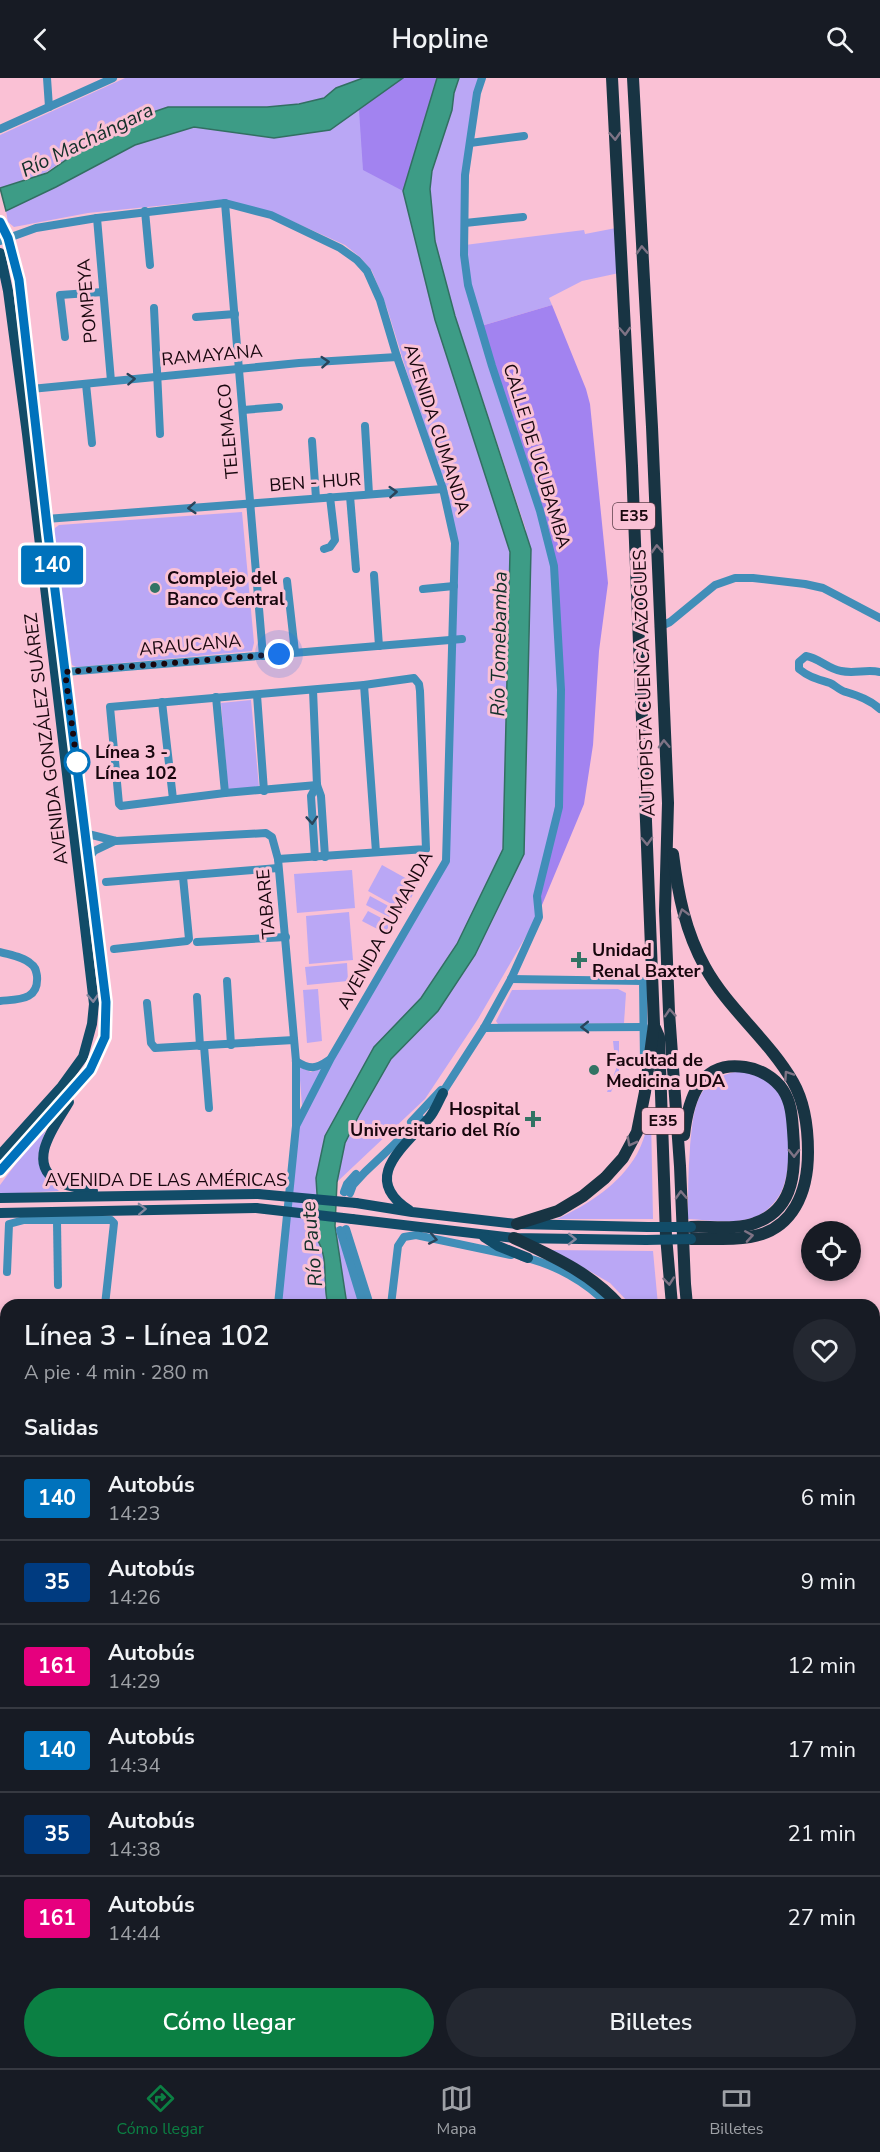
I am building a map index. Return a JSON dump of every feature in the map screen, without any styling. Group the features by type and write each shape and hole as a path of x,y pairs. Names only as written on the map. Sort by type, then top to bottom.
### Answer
{"highway":[{"name":"AUTOPISTA CUENCA AZOGUES","path":"612,78 631,446 649,1025"},
{"name":"AUTOPISTA CUENCA AZOGUES","path":"633,78 651,415 668,815 665,911 669,1012 680,1166"},
{"path":"668,815 680,906 692,941 706,969 729,1001 792,1080 804,1109 808,1140 808,1170 802,1195 783,1221 767,1231 750,1237 691,1233"},
{"path":"517,1224 558,1211 583,1196 605,1178 623,1158 637,1132 645,1092 649,1025"},
{"name":"E35","path":"649,1025 659,1037 666,1236 671,1299"},
{"path":"680,1166 687,1109 697,1088 709,1074 728,1067 752,1068 770,1076 783,1089 791,1113 794,1153 793,1180 783,1202 772,1214 754,1224 691,1233"},
{"name":"E35","path":"680,1166 686,1299"},
{"path":"514,1238 568,1265 592,1280 613,1299"}],"main road":[{"name":"AVENIDA GONZÁLEZ SUÁREZ","path":"0,1171 85,1077 99,1054 105,1037 106,1002 19,280 4,240 1,224"},
{"name":"AVENIDA GONZÁLEZ SUÁREZ","path":"0,253 8,291 27,434 94,1005 84,1057 55,1095 0,1155"},
{"path":"85,1077 45,1141 44,1160 49,1174 55,1180 108,1195"},
{"path":"412,1212 392,1197 387,1187 387,1177 391,1163 398,1152 434,1111 444,1090"},
{"name":"AVENIDA DE LAS AMÉRICAS","path":"0,1198 258,1194 356,1203 517,1224 648,1227 691,1233"},
{"name":"AVENIDA DE LAS AMÉRICAS","path":"3,1214 256,1208 346,1226 514,1238 646,1240 691,1233"},
{"path":"481,1235 498,1246 528,1258"}],"street":[{"path":"47,78 49,107"},
{"path":"0,129 102,80 113,78"},
{"name":"CALLE DE UCUBAMBA","path":"482,78 477,93 465,175 464,255 468,285 540,511 554,566 561,690 559,807 537,896 540,917 511,979"},
{"path":"470,143 524,136"},
{"name":"AVENIDA CUMANDA","path":"4,240 36,228 145,211 225,203 271,215 340,248 357,260 367,271 380,300 397,357 443,489 454,543 457,640 446,861 331,1058 296,1126 279,1299"},
{"name":"TELEMACO","path":"225,203 263,656"},
{"path":"145,211 150,265"},
{"path":"465,223 523,217"},
{"name":"POMPEYA","path":"97,218 111,381"},
{"path":"65,337 60,295 103,292"},
{"path":"154,308 160,434"},
{"path":"196,317 235,314"},
{"name":"RAMAYANA","path":"31,389 299,363 397,357"},
{"path":"86,384 92,443"},
{"path":"243,410 279,407"},
{"path":"365,426 369,494"},
{"path":"312,441 316,498"},
{"name":"BEN - HUR","path":"46,519 443,489"},
{"path":"350,496 356,569"},
{"path":"324,549 330,547 335,540 330,497"},
{"path":"374,575 379,646"},
{"path":"659,627 670,622 715,585 735,578 753,578 823,588 880,618"},
{"path":"288,581 295,652"},
{"path":"423,589 454,586"},
{"name":"ARAUCANA","path":"65,672 457,640"},
{"path":"880,672 841,671 826,666 812,657 806,657 799,662 800,669 806,674 822,682 830,683 847,693 857,694 880,709"},
{"path":"106,882 183,878 315,857 426,849 420,691 419,684 414,678 313,690 110,707 119,804 122,806 225,793 317,785"},
{"path":"364,685 376,852"},
{"path":"313,690 317,785 321,792 325,857"},
{"path":"257,695 264,790"},
{"path":"216,697 225,793"},
{"path":"162,702 173,799"},
{"path":"315,857 311,796 317,785"},
{"name":"TABARE","path":"84,833 116,841 266,833 272,837 278,864 296,1061 296,1126"},
{"name":"TABARE","path":"88,859 94,851 116,841"},
{"path":"114,949 189,939 183,878"},
{"path":"197,942 285,937"},
{"path":"0,952 33,965 36,969 37,985 35,990 25,998 0,1001"},
{"path":"444,1090 347,1184 347,1192 423,1118 444,1090 484,1028 511,979 643,981 649,1025 484,1028"},
{"path":"227,981 231,1045"},
{"path":"197,997 209,1108"},
{"path":"147,1003 152,1046 155,1048 294,1040"},
{"path":"296,1061 310,1069 318,1068 331,1058"},
{"path":"7,1272 9,1224 24,1220 111,1220 114,1223 106,1299"},
{"path":"57,1221 58,1285"},
{"path":"346,1226 362,1299"},
{"path":"346,1226 368,1299"},
{"path":"392,1299 398,1246 400,1241 410,1235 528,1258 546,1264 575,1279 600,1299"}],"shaded area":[{"path":"125,78 363,78 336,88 324,98 299,104 118,124 45,173 0,188 0,135"},
{"path":"363,78 403,78 330,130 274,138 194,127 135,145 6,211 0,188 47,173 118,124 168,107 267,107 299,104 324,98 336,88"},
{"path":"403,78 437,78 403,191 435,320 510,552 503,849 457,944 421,998 374,1047 316,1178 319,1225 316,1238 323,1254 326,1299 279,1299 296,1126 446,861 455,543 443,489 387,308 372,271 345,245 274,213 216,200 88,213 14,227 8,222 6,211 135,145 194,127 274,138 330,130"},
{"path":"403,78 437,78 403,191 363,170 359,110"},
{"path":"437,78 459,78 452,110 432,171 430,189 435,241 455,316 531,549 524,854 475,955 438,1011 391,1059 345,1143 337,1182 335,1226 346,1299 326,1299 323,1254 316,1238 319,1225 316,1178 325,1136 374,1047 421,998 457,944 503,849 510,552 435,320 403,191"},
{"path":"459,78 482,78 465,175 465,245 584,230 585,234 616,228 619,273 582,281 549,298 552,305 481,326 557,564 558,720 555,804 537,917 478,1019 425,1099 337,1182 345,1143 359,1115 391,1059 438,1011 475,955 524,854 526,530 455,316 435,241 430,189 432,172 452,110"},
{"path":"552,305 590,404 608,583 599,651 593,745 584,804 537,917 555,804 558,720 557,564 481,326"},
{"name":"Complejo del Banco Central","path":"242,512 254,643 252,651 76,667 72,665 53,534 55,528 59,525"},
{"path":"251,700 259,787 228,790 221,703"},
{"path":"382,865 418,885 404,911 368,891"},
{"path":"352,870 355,908 297,913 294,874"},
{"path":"370,896 394,909 389,917 366,905"},
{"path":"368,911 391,923 385,933 362,921"},
{"path":"349,912 353,960 309,964 306,916"},
{"path":"347,963 348,981 307,985 305,967"},
{"path":"318,989 322,1041 307,1043 303,990"},
{"path":"618,989 626,993 624,1023 498,1024 496,1021 512,990"},
{"path":"613,1041 619,1041 619,1085 614,1085 611,1092 607,1092 616,1069"},
{"path":"299,1067 311,1072 324,1068 302,1106"},
{"path":"741,1071 765,1080 777,1090 782,1098 788,1134 788,1161 784,1186 769,1208 753,1218 725,1221 688,1219 690,1148 693,1120 699,1098 714,1080"},
{"path":"651,1118 653,1219 557,1219 592,1200 621,1175 637,1154"},
{"path":"46,1130 40,1149 39,1164 45,1176 59,1191 0,1194 0,1185 24,1153"},
{"path":"335,1226 340,1230 360,1299 346,1299"},
{"path":"547,1250 653,1251 657,1299 625,1299 610,1283 574,1262"}],"bus line":[{"name":"140","path":"0,222 15,259 19,280 106,1002 105,1037 90,1070 0,1171"}],"place":[{"name":"Complejo del Banco Central","path":"155,588"},
{"name":"Línea 3 - Línea 102","path":"77,762"},
{"name":"Unidad Renal Baxter","path":"579,960"},
{"name":"Facultad de Medicina UDA","path":"594,1070"},
{"name":"Hospital Universitario del Río","path":"533,1119"}],"route":[{"path":"77,762 77,764 65,672 279,654"}],"water label":[{"name":"Río Machángara","path":"87,140"},
{"name":"Río Tomebamba","path":"499,644"},
{"name":"Río Paute","path":"312,1244"}]}
